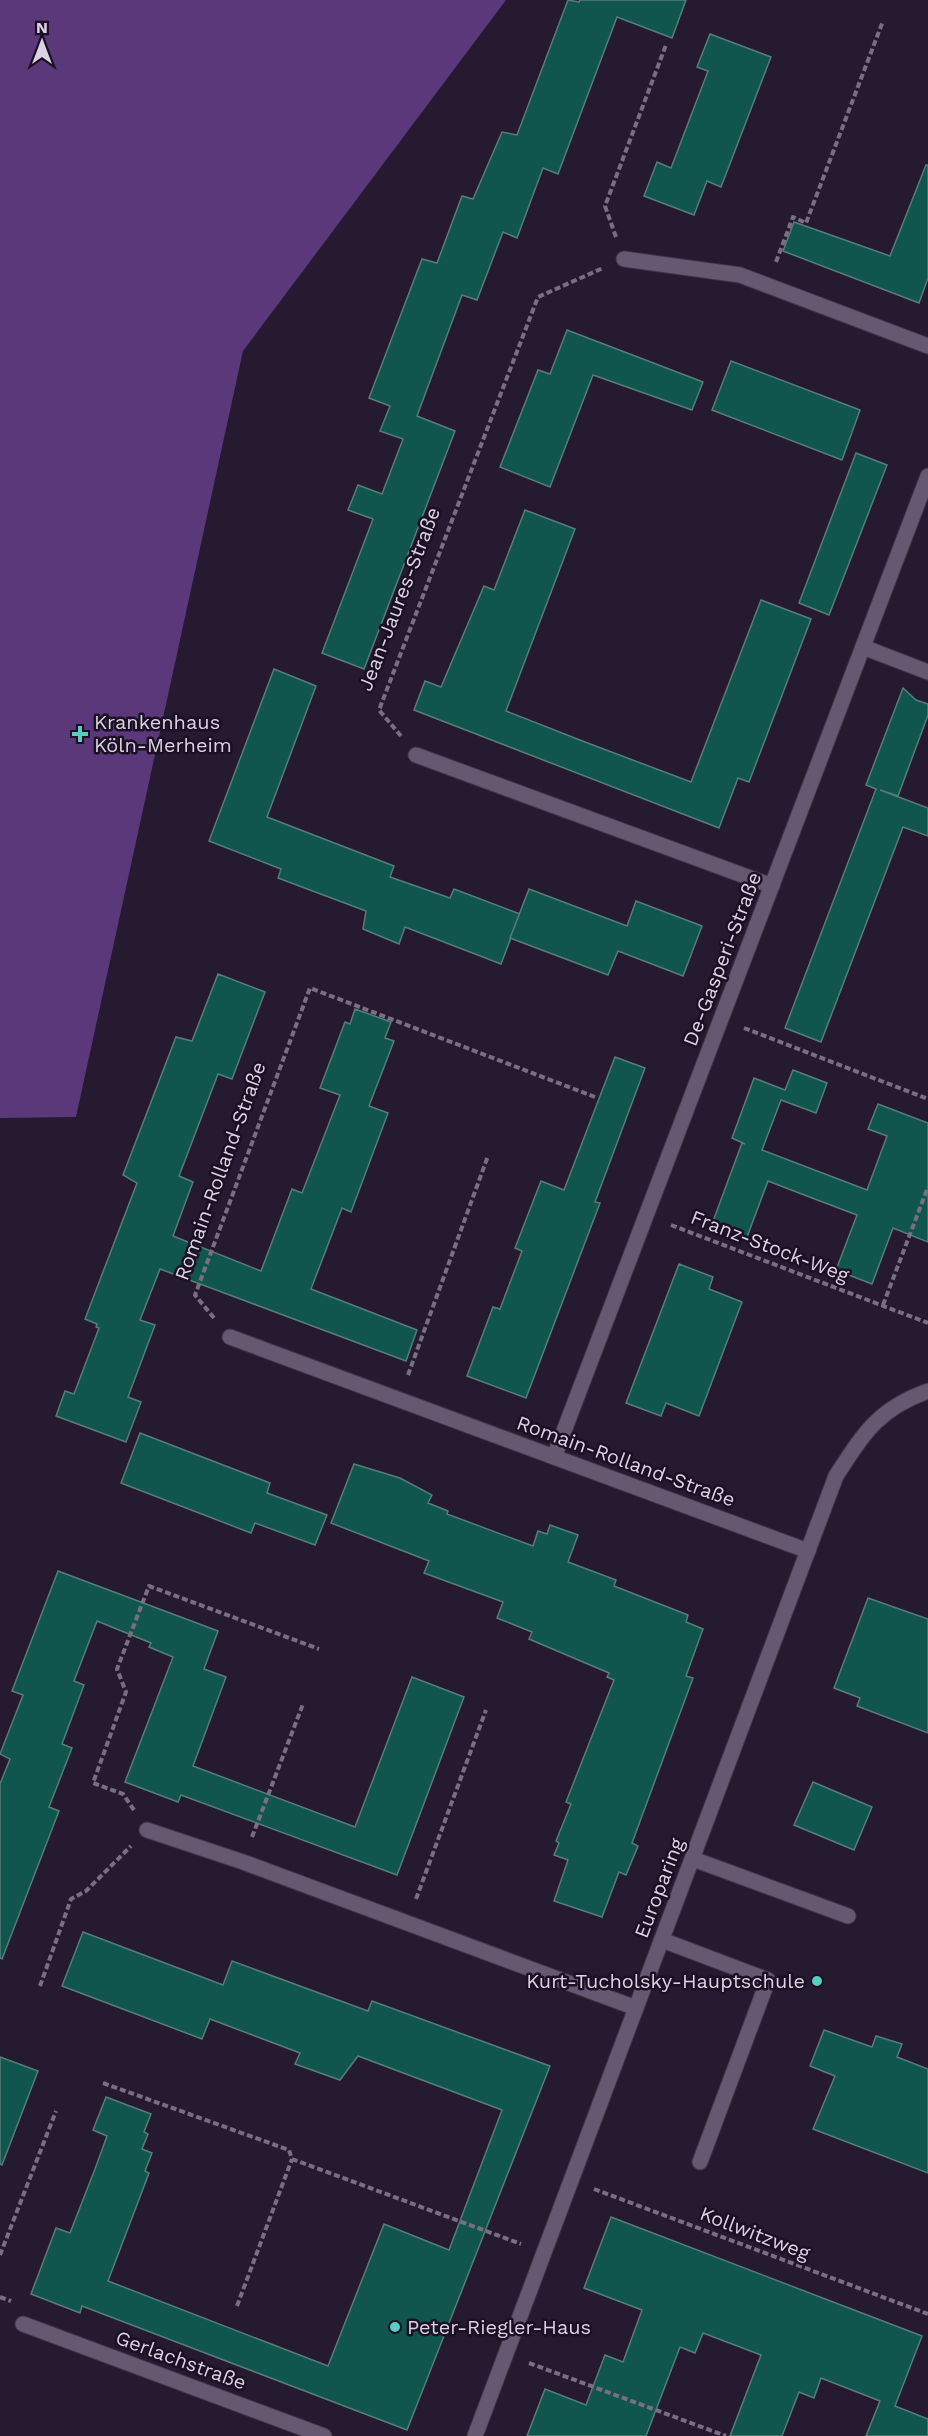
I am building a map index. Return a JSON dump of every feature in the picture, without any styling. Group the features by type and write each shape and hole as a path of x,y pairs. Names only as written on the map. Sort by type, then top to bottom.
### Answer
{"street":[{"path":"624,260 740,275 928,346"},
{"name":"De-Gasperi-Straße","path":"555,1457 928,476"},
{"path":"863,647 928,672"},
{"path":"416,755 772,886"},
{"name":"Romain-Rolland-Straße","path":"230,1337 808,1551"},
{"name":"Europaring","path":"475,2436 836,1476 865,1431 901,1401 928,1391"},
{"path":"147,1830 243,1862 636,2008"},
{"path":"693,1859 848,1916"},
{"path":"662,1940 768,1980 700,2162"},
{"name":"Gerlachstraße","path":"23,2324 324,2436"}],"path":[{"path":"767,285 793,218 806,223 883,21"},
{"path":"624,260 605,206 666,45"},
{"name":"Jean-Jaures-Straße","path":"416,755 379,710 538,297 624,260"},
{"name":"Romain-Rolland-Straße","path":"230,1337 195,1295 310,988 595,1097"},
{"path":"721,1019 928,1099"},
{"path":"399,1398 488,1155"},
{"path":"883,1305 928,1187"},
{"name":"Franz-Stock-Weg","path":"646,1215 928,1323"},
{"path":"40,1986 71,1899 86,1891 147,1830 123,1794 93,1783 126,1692 117,1669 149,1586 319,1649"},
{"path":"243,1862 303,1704"},
{"path":"408,1923 486,1710"},
{"path":"104,2084 289,2150 292,2159 237,2306"},
{"path":"0,2255 56,2111"},
{"path":"292,2159 544,2252"},
{"name":"Kollwitzweg","path":"571,2180 928,2314"},
{"path":"506,2355 726,2436"}],"shaded area":[{"name":"Krankenhaus Köln-Merheim","path":"0,0 506,0 243,351 76,1117 0,1118"}],"building":[{"path":"568,0 579,2 580,0 686,0 672,38 617,17 558,174 543,168 517,238 503,232 477,300 462,295 417,416 455,431 364,669 322,653 373,519 348,510 358,485 382,494 403,439 380,431 390,406 369,398 422,259 437,263 462,196 473,199 502,132 517,135"},
{"path":"710,34 771,57 721,187 707,181 694,215 644,196 657,162 671,168 708,71 697,67"},
{"path":"926,165 928,165 928,278 919,303 783,251 794,222 890,256"},
{"path":"567,330 703,382 692,410 593,375 550,487 500,467 538,370 550,374"},
{"path":"731,361 860,410 842,460 712,410"},
{"path":"856,453 887,465 829,615 799,603"},
{"path":"525,510 575,529 506,711 585,742 691,782 761,600 811,619 749,782 738,778 719,828 414,710 425,681 441,687 484,586 494,590"},
{"path":"274,669 316,686 267,817 394,866 390,877 450,898 454,889 520,914 501,964 405,927 399,944 363,929 366,911 278,878 281,869 209,841"},
{"path":"903,688 916,700 928,704 928,715 898,796 880,790 928,808 928,836 903,827 821,1042 785,1028 876,789 866,785"},
{"path":"529,889 627,926 636,901 702,926 683,976 618,951 608,975 510,938"},
{"path":"218,974 265,992 232,1079 218,1074 179,1176 193,1182 173,1236 261,1271 292,1189 302,1193 340,1095 320,1088 345,1022 350,1024 355,1009 391,1022 385,1038 394,1041 369,1106 388,1113 351,1212 342,1208 311,1289 417,1330 406,1361 160,1269 140,1320 155,1325 128,1397 141,1402 126,1442 56,1416 65,1391 74,1394 99,1328 96,1327 97,1324 85,1319 137,1183 123,1175 176,1037 192,1041"},
{"path":"615,1057 645,1068 595,1202 600,1203 526,1398 467,1376 493,1307 500,1309 522,1251 515,1248 541,1181 564,1190"},
{"path":"793,1070 827,1083 816,1113 781,1100 762,1150 867,1190 887,1136 868,1129 878,1104 928,1123 928,1242 893,1228 872,1284 836,1270 857,1215 768,1181 747,1237 712,1224 742,1143 745,1144 732,1138 754,1078 785,1090"},
{"path":"679,1264 713,1277 709,1289 742,1302 699,1416 666,1403 661,1416 626,1403"},
{"path":"140,1433 270,1483 267,1493 327,1515 315,1545 255,1523 251,1533 121,1483"},
{"path":"354,1464 400,1478 432,1495 428,1503 448,1511 447,1514 533,1546 538,1531 547,1534 550,1525 578,1535 568,1562 616,1580 614,1586 688,1615 686,1622 703,1629 686,1676 693,1678 632,1843 638,1846 626,1875 619,1872 602,1917 554,1901 568,1860 554,1855 559,1843 556,1841 571,1804 566,1802 614,1680 607,1677 609,1673 529,1639 532,1632 497,1618 503,1602 424,1573 429,1561 331,1523"},
{"path":"58,1571 218,1631 204,1669 226,1677 193,1766 355,1827 412,1677 464,1697 397,1875 181,1795 178,1802 125,1782 173,1657 149,1647 151,1643 97,1621 74,1681 84,1685 62,1744 72,1748 49,1807 59,1811 2,1959 0,1958 0,1784 10,1759 0,1754 23,1695 12,1691"},
{"path":"868,1598 928,1619 928,1733 857,1706 860,1698 834,1688"},
{"path":"813,1782 872,1807 854,1850 794,1825"},
{"path":"83,1932 223,1985 232,1961 368,2011 372,2001 550,2066 407,2430 82,2306 80,2313 31,2294 56,2228 70,2233 95,2169 107,2136 93,2130 106,2097 151,2114 144,2132 148,2134 142,2149 152,2153 145,2171 149,2173 108,2281 328,2366 384,2224 449,2250 502,2110 358,2056 340,2080 295,2064 300,2053 210,2019 202,2039 62,1986"},
{"path":"824,2030 872,2047 876,2036 902,2044 897,2057 928,2069 928,2173 813,2129 835,2076 810,2066"},
{"path":"0,2057 38,2071 2,2165 0,2164"},
{"path":"611,2217 922,2336 895,2406 928,2419 928,2436 866,2436 880,2401 821,2378 814,2398 799,2392 782,2436 730,2436 761,2355 703,2333 695,2353 680,2347 646,2436 527,2436 545,2389 586,2405 605,2355 623,2362 642,2310 584,2288"}],"place":[{"name":"Krankenhaus Köln-Merheim","path":"80,734"},
{"name":"Kurt-Tucholsky-Hauptschule","path":"817,1981"},
{"name":"Peter-Riegler-Haus","path":"395,2327"}]}
